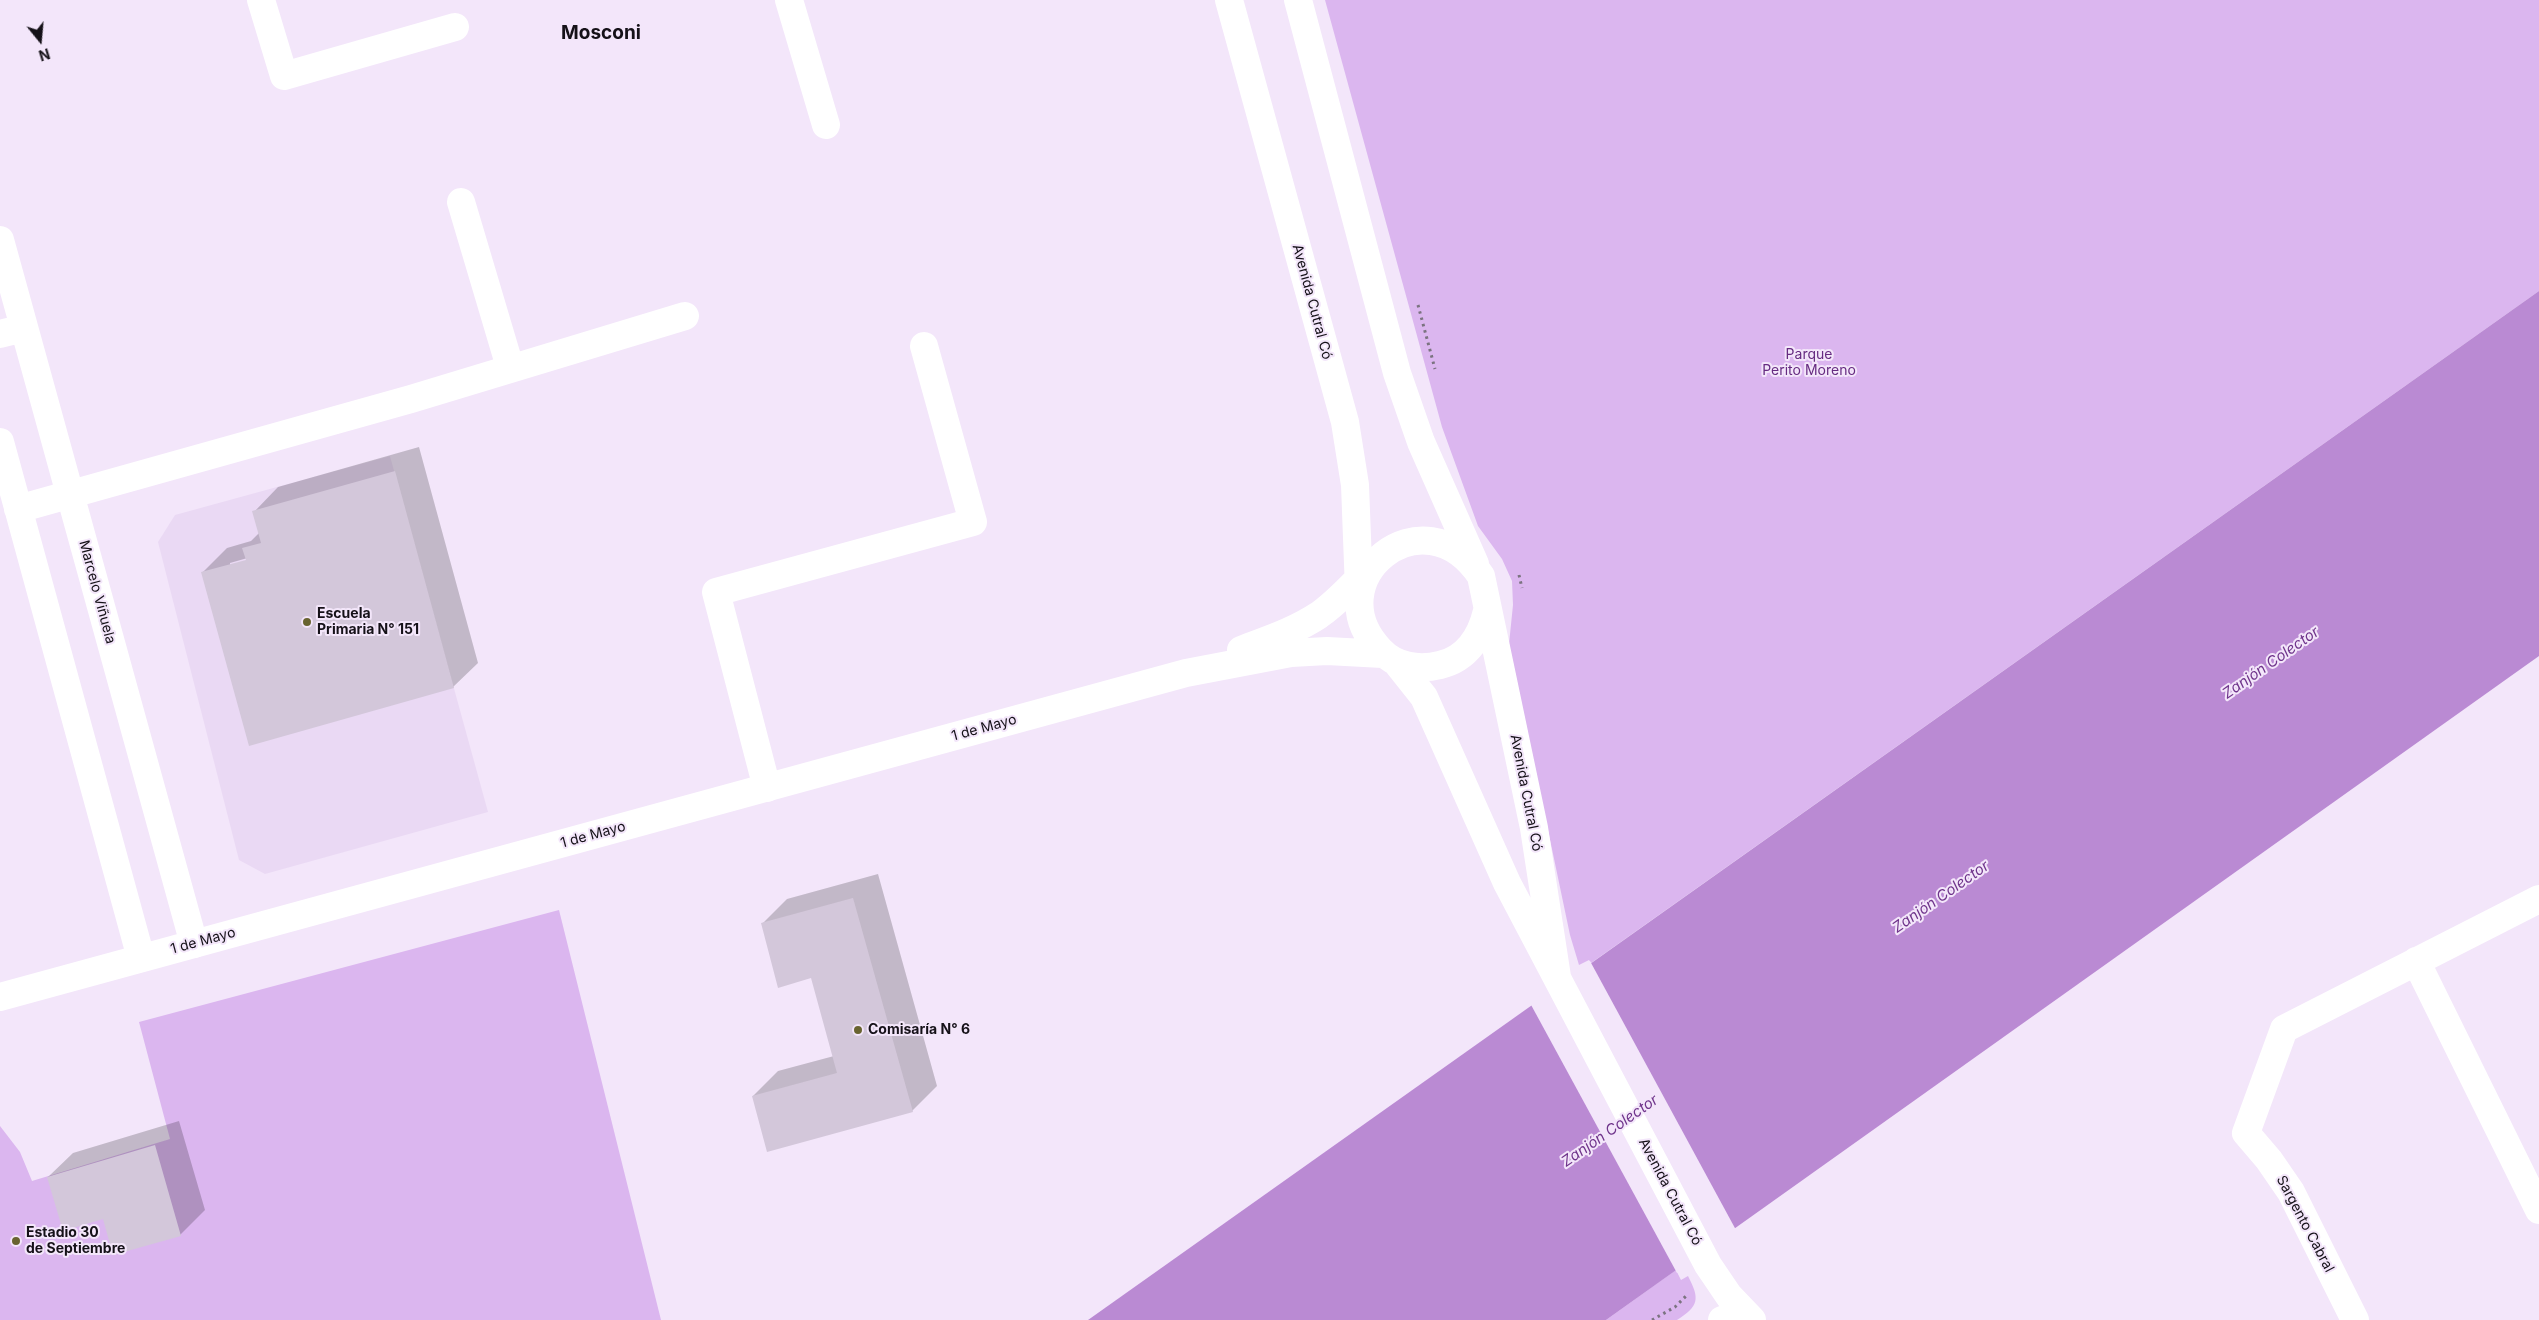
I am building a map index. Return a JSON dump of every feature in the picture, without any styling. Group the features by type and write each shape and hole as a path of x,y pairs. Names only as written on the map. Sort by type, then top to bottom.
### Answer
{"street":[{"path":"261,0 284,76 455,27"},
{"path":"789,0 826,125"},
{"name":"Avenida Cutral Có","path":"1229,0 1344,422 1367,570 1360,594 1359,610 1363,626 1372,642 1390,658 1424,697 1488,843 1708,1265 1739,1317"},
{"name":"Avenida Cutral Có","path":"1298,0 1397,373 1421,442 1481,576 1487,594 1487,611 1534,828 1557,977"},
{"path":"461,202 510,367"},
{"name":"Marcelo Viñuela","path":"0,240 12,331 70,494 194,944"},
{"path":"18,509 411,399 510,367 685,316"},
{"path":"767,788 716,592 973,522 924,346"},
{"path":"0,442 141,958"},
{"name":"Avenida Cutral Có","path":"1367,570 1388,550 1405,543 1423,540 1441,542 1457,549 1471,561 1481,576"},
{"name":"1 de Mayo","path":"1186,673 1304,624 1333,604 1367,570"},
{"name":"Avenida Cutral Có","path":"1390,658 1414,667 1447,664 1474,643 1483,629 1487,611"},
{"name":"1 de Mayo","path":"0,997 1186,673 1291,654 1327,651 1390,658"},
{"path":"2539,899 2416,961 2539,1210"},
{"name":"Sargento Cabral","path":"2355,1320 2291,1192 2269,1160 2246,1133 2284,1030 2416,961"}],"path":[{"path":"1652,1320 1682,1302 1688,1293 1688,1288"}],"shaded area":[{"name":"Escuela Primaria N° 151","path":"390,456 488,812 265,874 239,860 158,542 175,515"}],"green space":[{"name":"Parque Perito Moreno","path":"1325,0 2539,0 2539,291 1591,963 1589,960 1579,965 1570,935 1509,644 1513,605 1512,581 1502,559 1478,526 1442,427"},
{"path":"559,910 661,1320 0,1320 0,1126 20,1152 32,1181 170,1139 139,1022"},
{"path":"1676,1270 1681,1280 1688,1276 1696,1296 1690,1310 1677,1320 1606,1320"}],"water":[{"name":"Zanjón Colector","path":"2539,291 2539,656 1606,1320 1088,1320"}],"pier":[{"path":"1590,961 1736,1230 1677,1273 1530,1003"}],"building":[{"path":"395,471 454,688 249,746 201,572 246,560 242,548 261,543 252,511"},
{"name":"Comisaría N° 6","path":"853,898 913,1112 767,1152 752,1096 837,1073 811,978 778,988 761,923"},
{"path":"155,1145 181,1236 113,1255 103,1219 63,1231 47,1177"}],"place":[{"name":"Escuela Primaria N° 151","path":"307,622"},
{"name":"Comisaría N° 6","path":"858,1030"},
{"name":"Estadio 30 de Septiembre","path":"16,1241"}],"district":[{"name":"Mosconi","path":"601,33"}]}
